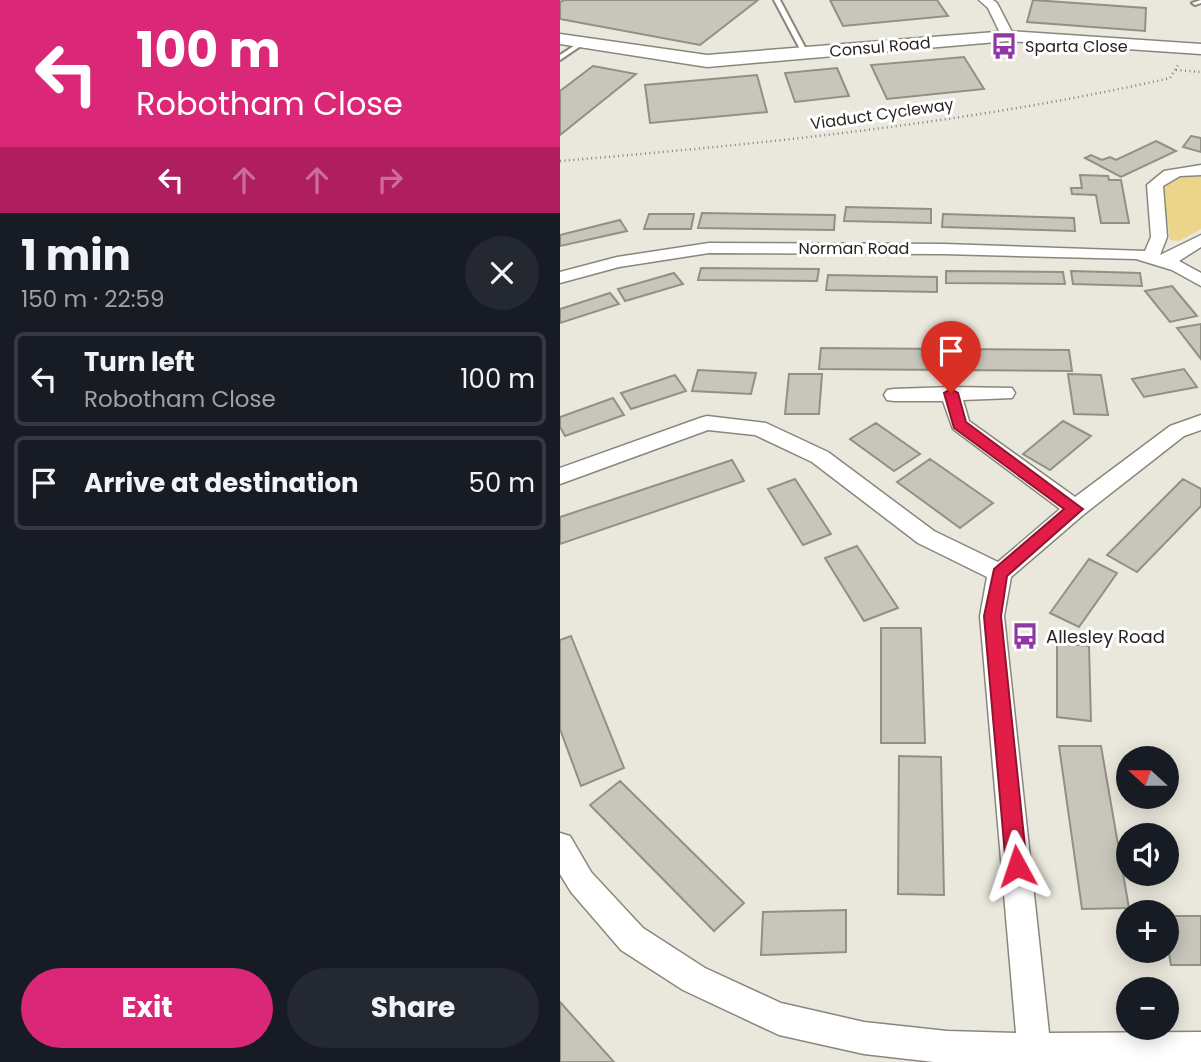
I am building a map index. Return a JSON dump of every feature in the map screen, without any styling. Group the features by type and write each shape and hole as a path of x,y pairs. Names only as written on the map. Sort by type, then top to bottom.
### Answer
{"street":[{"path":"985,0 993,6 1008,36"},
{"name":"Consul Road","path":"560,39 707,61 1008,36 1201,49"},
{"path":"1201,170 1178,171 1160,178 1155,185 1159,259 1201,240"},
{"name":"Norman Road","path":"560,278 617,262 709,248 1092,251 1159,259 1201,281"},
{"path":"951,393 960,424 1075,509"},
{"path":"894,395 1004,393"},
{"path":"1034,1050 992,616 1000,573 1075,509 1177,431 1201,422"},
{"path":"560,476 707,423 759,428 820,457 926,537 1000,573"},
{"path":"560,846 580,881 632,939 694,979 779,1019 864,1038 947,1046 1034,1050 1201,1048"}],"lane":[{"path":"777,0 805,53"},
{"path":"560,58 582,43"}],"path":[{"name":"Viaduct Cycleway","path":"560,161 734,146 1074,100 1170,78 1176,70 1201,72"}],"shaded area":[{"path":"1201,176 1201,229 1179,241 1170,240 1162,188 1169,179"}],"building":[{"path":"758,0 700,45 560,19 560,2"},
{"path":"830,0 937,0 948,16 843,26"},
{"path":"1033,0 1146,8 1145,31 1027,22"},
{"path":"964,57 984,89 887,99 871,65"},
{"path":"593,66 636,74 560,135 560,91"},
{"path":"837,68 849,96 795,102 785,73"},
{"path":"757,75 767,112 650,123 645,85"},
{"path":"1191,136 1201,138 1201,152 1183,147"},
{"path":"1156,141 1176,151 1121,177 1085,158 1091,155 1102,160 1110,157 1116,160"},
{"path":"1080,175 1108,176 1109,180 1121,180 1129,223 1101,223 1096,195 1072,194 1071,188 1082,188"},
{"path":"846,207 931,209 931,223 844,221"},
{"path":"702,213 835,215 834,230 698,228"},
{"path":"649,214 694,214 691,229 644,229"},
{"path":"943,214 1074,218 1075,231 942,227"},
{"path":"620,220 627,231 560,246 560,235"},
{"path":"701,268 819,269 817,281 698,280"},
{"path":"946,271 1063,272 1065,284 946,283"},
{"path":"1071,271 1140,273 1142,286 1073,284"},
{"path":"674,273 683,284 625,301 618,289"},
{"path":"828,275 937,277 937,292 826,290"},
{"path":"1172,286 1197,316 1170,322 1145,291"},
{"path":"610,293 619,304 560,323 560,309"},
{"path":"1201,324 1201,359 1177,328"},
{"path":"821,348 1069,350 1072,371 819,369"},
{"path":"1184,369 1197,387 1144,397 1132,379"},
{"path":"698,370 756,373 751,394 692,391"},
{"path":"789,374 822,374 819,414 785,414"},
{"path":"1068,374 1101,375 1108,415 1074,414"},
{"path":"675,375 686,391 631,409 621,393"},
{"path":"613,398 624,415 565,436 560,427 560,417"},
{"path":"1063,421 1091,436 1050,470 1023,454"},
{"path":"876,423 920,454 894,471 850,439"},
{"path":"930,459 993,503 960,528 897,482"},
{"path":"732,460 744,481 560,544 560,517"},
{"path":"795,479 831,534 803,545 768,489"},
{"path":"1183,479 1201,489 1201,506 1137,572 1107,555"},
{"path":"857,546 898,608 864,621 825,558"},
{"path":"1089,559 1117,573 1079,627 1050,613"},
{"path":"881,628 921,628 925,743 881,743"},
{"path":"571,636 624,768 581,786 560,729 560,640"},
{"path":"1057,643 1089,646 1091,721 1057,717"},
{"path":"1059,746 1101,746 1116,833 1116,886 1125,886 1128,900 1116,900 1116,908 1082,909"},
{"path":"899,756 941,757 944,895 898,894"},
{"path":"620,781 744,903 714,931 590,805"},
{"path":"846,910 846,952 761,955 763,912"},
{"path":"1179,916 1201,916 1201,965 1171,965 1179,963"},
{"path":"560,1002 614,1062 560,1062"}],"place":[{"name":"Sparta Close","path":"1004,46"},
{"name":"Allesley Road","path":"1025,636"}],"route":[{"path":"951,393 960,424 1075,509 1000,573 992,616 1017,866"}]}
